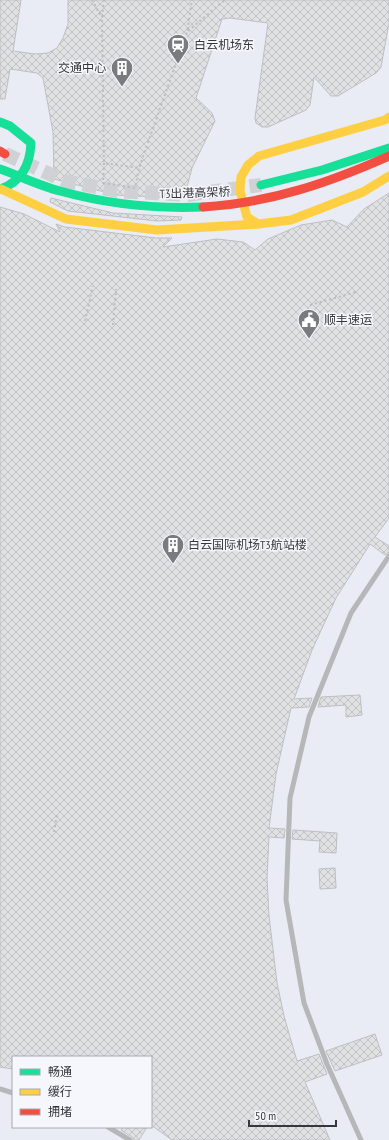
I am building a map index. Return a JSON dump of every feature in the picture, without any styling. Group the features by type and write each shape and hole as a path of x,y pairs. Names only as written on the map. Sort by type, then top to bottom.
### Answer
{"main road":[{"path":"258,224 247,217 241,199 241,180 245,167 259,156 385,120 389,117"},
{"path":"0,122 10,126 31,143 31,156 18,181 0,189"},
{"path":"261,185 322,170 389,148"},
{"name":"T3出港高架桥","path":"0,169 59,191 115,204 178,208 228,205 277,197 344,176 389,156"},
{"path":"0,189 66,219 157,230 258,224 291,220 363,192 389,176"}],"lane":[{"path":"361,1140 328,1064 304,1003 286,900 290,798 309,717 351,613 389,556"},
{"path":"0,1089 12,1093"},
{"path":"110,1128 130,1140"}],"path":[{"path":"92,0 102,16"},
{"path":"104,0 102,16 103,183 135,188 139,168 187,32 192,0"},
{"path":"187,32 225,0"},
{"path":"104,164 139,168"},
{"path":"85,321 93,286"},
{"path":"113,325 116,289"},
{"path":"310,305 356,292"},
{"path":"54,832 57,815"}],"shaded area":[{"name":"白云国际机场T3航站楼","path":"0,0 389,0 389,1140 0,1140"}],"building":[{"name":"交通中心","path":"0,0 21,0 13,51 35,54 48,53 57,48 63,38 68,24 68,0 389,0 389,23 381,67 376,73 338,96 331,96 314,77 310,105 306,110 268,127 262,127 256,123 255,118 268,23 230,18 222,19 196,98 212,113 215,121 192,168 184,198 116,195 54,179 53,132 43,78 37,73 10,69 5,99 0,99"},
{"name":"白云国际机场T3航站楼","path":"389,193 389,518 375,537 389,546 389,552 385,555 370,544 336,598 312,650 294,699 312,698 309,707 291,708 276,774 269,828 285,829 284,838 269,837 267,878 269,916 277,983 284,1016 297,1061 319,1054 327,1074 305,1082 330,1140 172,1140 152,1126 152,1056 12,1056 12,1069 0,1067 0,207 24,214 60,232 56,224 65,227 156,238 172,238 163,247 217,239 243,242 255,250 268,239 301,225 332,220 347,227 364,209"},
{"path":"51,198 113,213 182,217 181,220 157,221 68,211 50,202"},
{"path":"360,695 362,715 346,717 346,705 318,707 321,697"},
{"path":"293,830 337,833 336,853 319,852 320,841 292,839"},
{"path":"335,868 336,888 320,889 319,869"},
{"path":"375,1034 382,1055 335,1071 326,1051"},
{"path":"122,1128 146,1128 139,1140 134,1140 121,1130"}],"tunnel":[{"path":"5,154 65,181 117,191 187,195 261,185"}],"traffic: fast":[{"path":"0,122 10,126 31,143 29,158 23,172 14,182 0,189"},
{"path":"261,185 322,170 389,148"},
{"path":"0,169 52,189 78,196 131,205 203,207"}],"traffic: slow":[{"path":"389,117 385,120 259,156 248,165 241,177 240,191 247,217 258,224 291,220 363,192 389,176"},
{"path":"1,189 66,219 157,230 258,224"}],"traffic: jam":[{"path":"0,151 5,154"},
{"path":"203,207 252,201 298,190 344,175 389,156"}],"place":[{"name":"白云机场东","path":"178,64"},
{"name":"交通中心","path":"122,88"},
{"name":"顺丰速运","path":"309,340"},
{"name":"白云国际机场T3航站楼","path":"173,564"}]}
